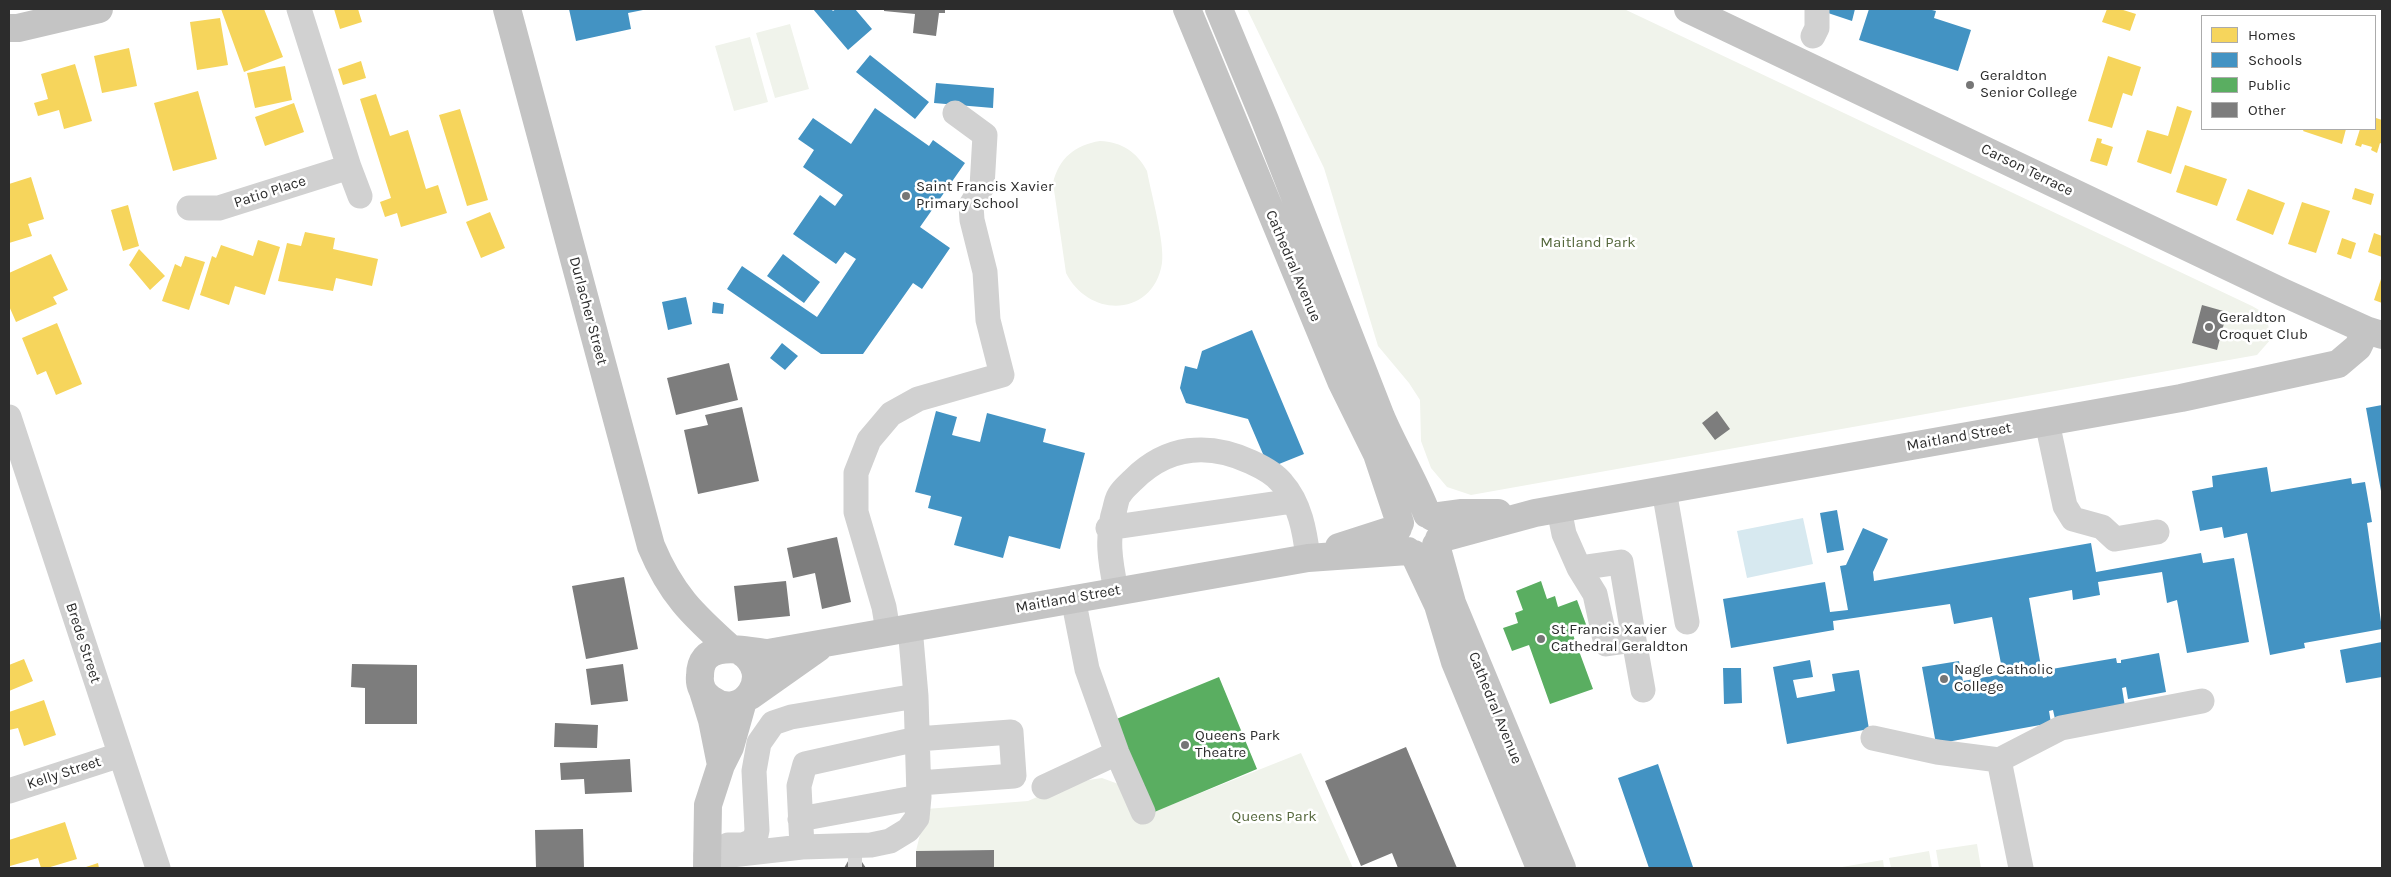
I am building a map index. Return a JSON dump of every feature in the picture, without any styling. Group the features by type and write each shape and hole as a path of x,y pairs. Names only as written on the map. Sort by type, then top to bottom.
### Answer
{"main road":[{"name":"Durlacher Street","path":"507,9 651,546 661,569 685,606 695,636 721,765"},
{"name":"Cathedral Avenue","path":"1187,9 1341,380 1452,603 1562,868"},
{"name":"Cathedral Avenue","path":"1219,9 1266,120 1381,417 1396,451 1417,488 1419,534 1455,662 1540,868"},
{"name":"Carson Terrace","path":"1688,9 2282,292 2374,332"},
{"path":"9,28 18,28 87,11"},
{"name":"Maitland Street","path":"735,650 768,653 1116,590 1308,558 1419,534 2181,398 2338,364 2374,332"},
{"name":"Durlacher Street","path":"685,606 735,650"},
{"name":"Maitland Street","path":"746,699 828,642"},
{"path":"735,650 747,656 756,671 756,680 746,699 725,705 709,698 702,678 713,652 735,650"},
{"name":"Durlacher Street","path":"706,856 708,805 746,699"}],"street":[{"path":"298,9 360,196"},
{"path":"1813,36 1817,28 1818,9"},
{"path":"800,819 919,790 1014,776 1011,732 917,739 806,764 799,782 800,819 811,847 837,861 855,862 874,860 890,841 908,830 918,818 919,790 917,739 916,696 899,629 884,607 856,512 856,473 869,440 891,414 918,399 1002,375 988,320 985,272 972,220 971,205 982,187 985,135 955,113"},
{"name":"Patio Place","path":"189,208 219,208 349,166"},
{"name":"Brede Street","path":"9,417 158,868"},
{"path":"2047,422 2065,506 2073,519 2102,527 2116,539 2157,532"},
{"path":"1116,590 1111,566 1108,528 1119,494 1146,467 1171,454 1204,448 1235,454 1263,467 1282,483 1293,501 1305,532 1308,558"},
{"path":"1664,490 1687,622"},
{"path":"1108,528 1293,501"},
{"path":"1547,511 1564,534 1579,568 1595,594 1606,644 1634,640"},
{"path":"1579,568 1621,562 1643,690"},
{"path":"1073,598 1086,669 1117,753 1143,812"},
{"path":"706,856 755,840 757,830 754,771 759,744 773,723 790,717 916,696"},
{"path":"1873,738 1937,752 1998,760 2061,728 2202,701"},
{"path":"1044,787 1117,753"},
{"name":"Kelly Street","path":"9,791 120,755"},
{"path":"1998,760 2021,868"},
{"path":"706,856 731,856 811,847 871,845 890,841"}],"green space":[{"name":"Maitland Park","path":"1247,9 1624,9 2252,306 2266,314 2271,339 2257,355 1471,495 1447,487 1431,468 1421,441 1420,400 1409,383 1378,346 1324,168"},
{"path":"790,24 809,89 775,98 756,33"},
{"path":"750,37 768,102 734,111 715,46"},
{"path":"1100,141 1115,143 1128,149 1143,164 1147,171 1161,243 1162,263 1157,281 1147,294 1134,302 1120,306 1090,299 1077,288 1066,273 1053,183 1059,166 1069,154 1083,146"},
{"name":"Queens Park","path":"1301,753 1353,868 994,868 993,850 916,851 926,809 1028,801 1069,783 1102,778 1121,785 1138,818"},
{"path":"1977,844 1981,868 1939,868 1936,850"},
{"path":"1929,851 1932,868 1891,868 1889,858"},
{"path":"1883,860 1884,868 1842,867"}],"shaded area":[{"path":"1803,518 1813,564 1747,578 1737,531"}],"building: Homes":[{"path":"221,9 264,9 283,57 244,72"},
{"path":"334,9 358,9 362,22 340,29"},
{"path":"2107,9 2120,9 2136,14 2130,31 2102,22"},
{"path":"220,18 228,65 197,70 190,22"},
{"path":"129,48 137,86 102,93 94,56"},
{"path":"2108,56 2141,67 2132,96 2123,93 2112,128 2088,121"},
{"path":"361,61 366,78 343,85 338,69"},
{"path":"75,64 92,121 64,129 59,110 38,116 34,103 48,99 41,74"},
{"path":"285,66 292,100 255,108 247,73"},
{"path":"198,91 217,159 173,171 154,103"},
{"path":"376,94 390,136 408,130 426,189 438,185 447,213 401,227 397,213 385,217 380,202 391,198 360,99"},
{"path":"294,103 304,132 265,146 255,117"},
{"path":"2177,106 2192,111 2171,174 2137,162 2147,130 2168,136"},
{"path":"460,109 488,200 467,206 439,115"},
{"path":"2376,118 2382,120 2382,144 2380,143 2377,153 2371,150 2372,147 2362,144 2361,147 2355,145 2360,130 2376,130"},
{"path":"2304,130 2346,130 2342,144"},
{"path":"2097,138 2102,139 2101,143 2113,147 2107,166 2090,161"},
{"path":"2185,165 2227,179 2217,206 2176,192"},
{"path":"31,177 44,219 28,224 32,236 9,243 9,184"},
{"path":"2355,188 2374,194 2371,205 2352,199"},
{"path":"2248,189 2285,203 2273,235 2236,220"},
{"path":"2302,202 2330,211 2316,253 2288,244"},
{"path":"128,205 139,246 123,251 111,210"},
{"path":"490,212 505,248 481,258 466,222"},
{"path":"305,232 335,238 333,249 378,259 372,286 336,278 333,291 278,281 287,243 301,246"},
{"path":"2374,233 2382,236 2382,257 2368,252"},
{"path":"2342,238 2356,243 2351,259 2337,254"},
{"path":"258,240 280,247 265,295 235,286 229,305 200,295 212,256 216,258 221,245 253,256"},
{"path":"139,249 165,276 150,290 129,265"},
{"path":"51,254 68,290 53,297 57,304 16,322 9,306 9,273"},
{"path":"185,256 205,262 189,310 162,301 175,264 181,267"},
{"path":"2382,276 2382,303 2374,300"},
{"path":"57,323 82,384 56,395 46,371 37,375 22,338"},
{"path":"24,659 33,681 9,691 9,665"},
{"path":"44,700 56,735 24,746 18,728 9,730 9,712"},
{"path":"65,822 77,859 47,868 41,868 38,858 10,866 9,840"},
{"path":"98,863 99,868 83,868"}],"building: Schools":[{"path":"569,9 643,10 628,13 631,29 576,41"},
{"path":"813,9 831,9 833,11 836,9 855,9 872,29 848,50"},
{"path":"1816,9 1855,9 1852,21"},
{"path":"1869,9 1928,9 1936,11 1934,18 1971,30 1958,71 1859,40"},
{"path":"870,55 929,102 915,119 856,72"},
{"path":"936,83 994,88 993,108 934,103"},
{"path":"875,108 929,146 933,140 965,163 920,227 950,248 922,289 913,283 863,354 821,354 727,289 742,266 817,317 856,259 845,252 836,264 793,234 820,195 835,206 843,195 803,167 814,150 798,139 813,118 851,144"},
{"path":"783,254 820,282 804,303 767,276"},
{"path":"686,297 692,324 668,330 662,302"},
{"path":"713,302 724,304 723,314 712,313"},
{"path":"1252,330 1304,454 1269,468 1248,419 1186,403 1180,388 1185,366 1197,369 1202,351"},
{"path":"782,343 798,356 785,370 770,358"},
{"path":"2382,405 2382,491 2381,491 2366,408"},
{"path":"936,411 957,417 952,435 980,442 987,413 1046,429 1043,442 1085,453 1060,549 1009,536 1003,558 954,545 962,517 928,508 931,496 915,492"},
{"path":"2267,467 2271,492 2351,478 2352,484 2365,482 2372,522 2367,523 2382,629 2304,643 2305,648 2270,655 2247,533 2224,538 2222,527 2200,531 2192,491 2213,487 2212,476"},
{"path":"1837,510 1844,550 1827,553 1820,513"},
{"path":"1863,528 1888,539 1873,572 1874,581 2091,543 2096,572 2201,553 2203,563 2234,558 2249,642 2187,653 2177,600 2167,603 2162,572 2098,582 2100,595 2073,600 2072,590 2029,598 2043,678 2047,677 2046,670 2116,658 2117,663 2121,663 2121,660 2159,653 2166,692 2128,699 2126,687 2122,688 2125,707 2055,719 2053,710 2049,711 2051,723 1936,744 1922,667 1959,661 1963,681 2003,674 1992,617 1954,624 1950,604 1833,621 1834,630 1731,648 1723,599 1825,582 1830,612 1848,610 1840,566 1846,565"},
{"path":"2382,642 2382,677 2346,683 2340,650"},
{"path":"1810,660 1813,677 1793,680 1797,698 1835,691 1832,674 1859,670 1869,729 1787,744 1773,667"},
{"path":"1723,668 1741,668 1742,703 1724,704"},
{"path":"1658,764 1693,867 1690,868 1649,868 1618,778"}],"building: Public":[{"name":"St Francis Xavier Cathedral Geraldton","path":"1541,581 1547,599 1555,596 1558,607 1577,600 1587,627 1572,632 1593,689 1550,704 1529,645 1512,651 1503,628 1518,623 1515,613 1523,610 1516,591"},
{"name":"Queens Park Theatre","path":"1219,677 1257,769 1152,813 1114,720"}],"building: Other":[{"path":"884,9 945,9 945,13 939,13 936,36 913,33 915,14 884,11"},
{"name":"Geraldton Croquet Club","path":"2202,305 2227,312 2217,350 2192,343"},
{"path":"729,363 738,400 676,415 667,378"},
{"path":"742,407 759,481 698,494 684,430 708,425 705,415"},
{"path":"1717,411 1730,429 1715,440 1702,423"},
{"path":"837,537 851,602 822,609 815,573 793,578 787,548"},
{"path":"624,577 638,649 586,659 572,586"},
{"path":"786,581 790,616 738,621 734,586"},
{"path":"352,664 417,665 417,724 365,724 365,688 351,687"},
{"path":"623,664 628,701 591,705 586,669"},
{"path":"555,723 598,725 597,748 554,747"},
{"path":"1406,747 1457,868 1398,868 1392,853 1361,866 1325,781"},
{"path":"630,759 632,792 585,794 584,779 561,780 560,763"},
{"path":"583,829 584,868 536,868 535,830"},
{"path":"994,850 994,868 916,868 916,851"},
{"path":"854,851 862,862 866,868 844,868"}],"tunnel":[{"path":"848,862 862,862"}],"place":[{"name":"Geraldton Senior College","path":"1970,85"},
{"name":"Saint Francis Xavier Primary School","path":"906,196"},
{"name":"Geraldton Croquet Club","path":"2209,327"},
{"name":"St Francis Xavier Cathedral Geraldton","path":"1541,639"},
{"name":"Nagle Catholic College","path":"1944,679"},
{"name":"Queens Park Theatre","path":"1185,745"}]}
